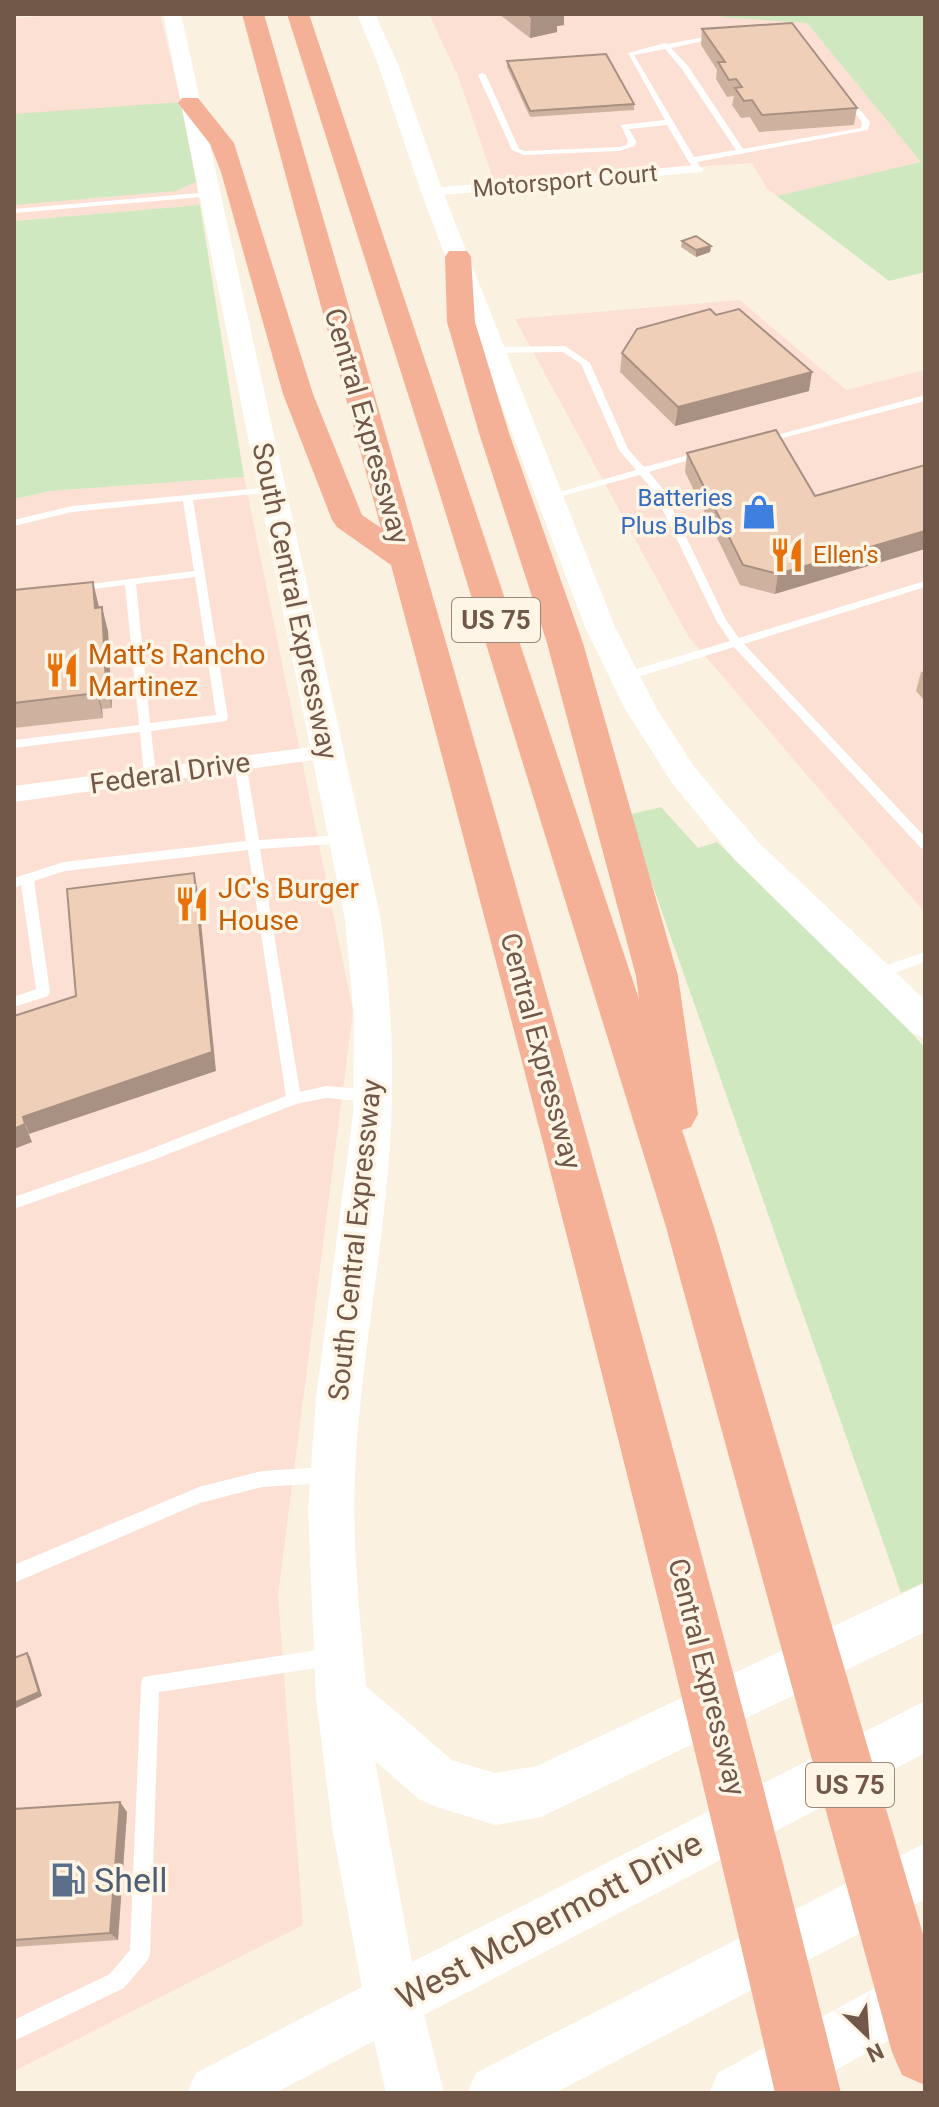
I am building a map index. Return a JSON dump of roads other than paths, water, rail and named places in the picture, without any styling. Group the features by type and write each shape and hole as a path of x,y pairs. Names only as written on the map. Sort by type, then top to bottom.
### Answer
{"highway":[{"name":"Central Expressway","path":"253,14 593,1236 679,1566 808,2093"},
{"name":"US 75","path":"298,14 690,1227 925,2052"},
{"path":"190,103 222,143 233,172 298,394 348,520 405,560"},
{"path":"458,257 461,322 494,433 565,643 605,778 657,976 690,1227"}],"main road":[{"name":"South Central Expressway","path":"172,14 363,920 371,979 373,1096 367,1178 345,1336 332,1475 340,1677 370,1899 415,2093"},
{"path":"366,14 388,64 432,192 600,627 624,677 657,736 753,857 925,1023"},
{"path":"340,1677 437,1781 495,1799 541,1791 925,1607"},
{"name":"West McDermott Drive","path":"216,2093 925,1726"},
{"path":"496,2093 925,1870"},
{"path":"738,2093 925,1989"}],"street":[{"name":"Motorsport Court","path":"432,192 694,164"},
{"name":"Federal Drive","path":"14,794 327,752"}],"lane":[{"path":"735,33 630,54 694,164 741,151 864,130 866,122 841,88"},
{"path":"665,45 685,68 741,151"},
{"path":"482,75 516,150 524,153 619,149 631,146 632,141 624,127 670,122"},
{"path":"14,211 211,194"},
{"path":"494,350 552,348 577,355 585,363 624,450 658,489 721,620 736,642 925,845"},
{"path":"754,442 925,398"},
{"path":"551,496 713,451"},
{"path":"14,523 72,509 271,490"},
{"path":"14,744 222,718 188,498"},
{"path":"68,589 200,573"},
{"path":"130,582 150,776"},
{"path":"624,677 925,584"},
{"path":"240,763 294,1099"},
{"path":"14,1002 43,992 20,881 64,867 252,845 346,839"},
{"path":"875,975 925,957"},
{"path":"14,1203 148,1156 294,1099 326,1092 373,1096"},
{"path":"14,1574 199,1495 262,1479 332,1475"},
{"path":"14,2031 117,1981 140,1954 150,1684 340,1677"}],"place":[{"name":"Batteries Plus Bulbs","path":"759,512"},
{"name":"Ellen's","path":"787,555"},
{"name":"Matt’s Rancho Martinez","path":"62,670"},
{"name":"JC's Burger House","path":"192,904"},
{"name":"Shell","path":"68,1880"}]}
